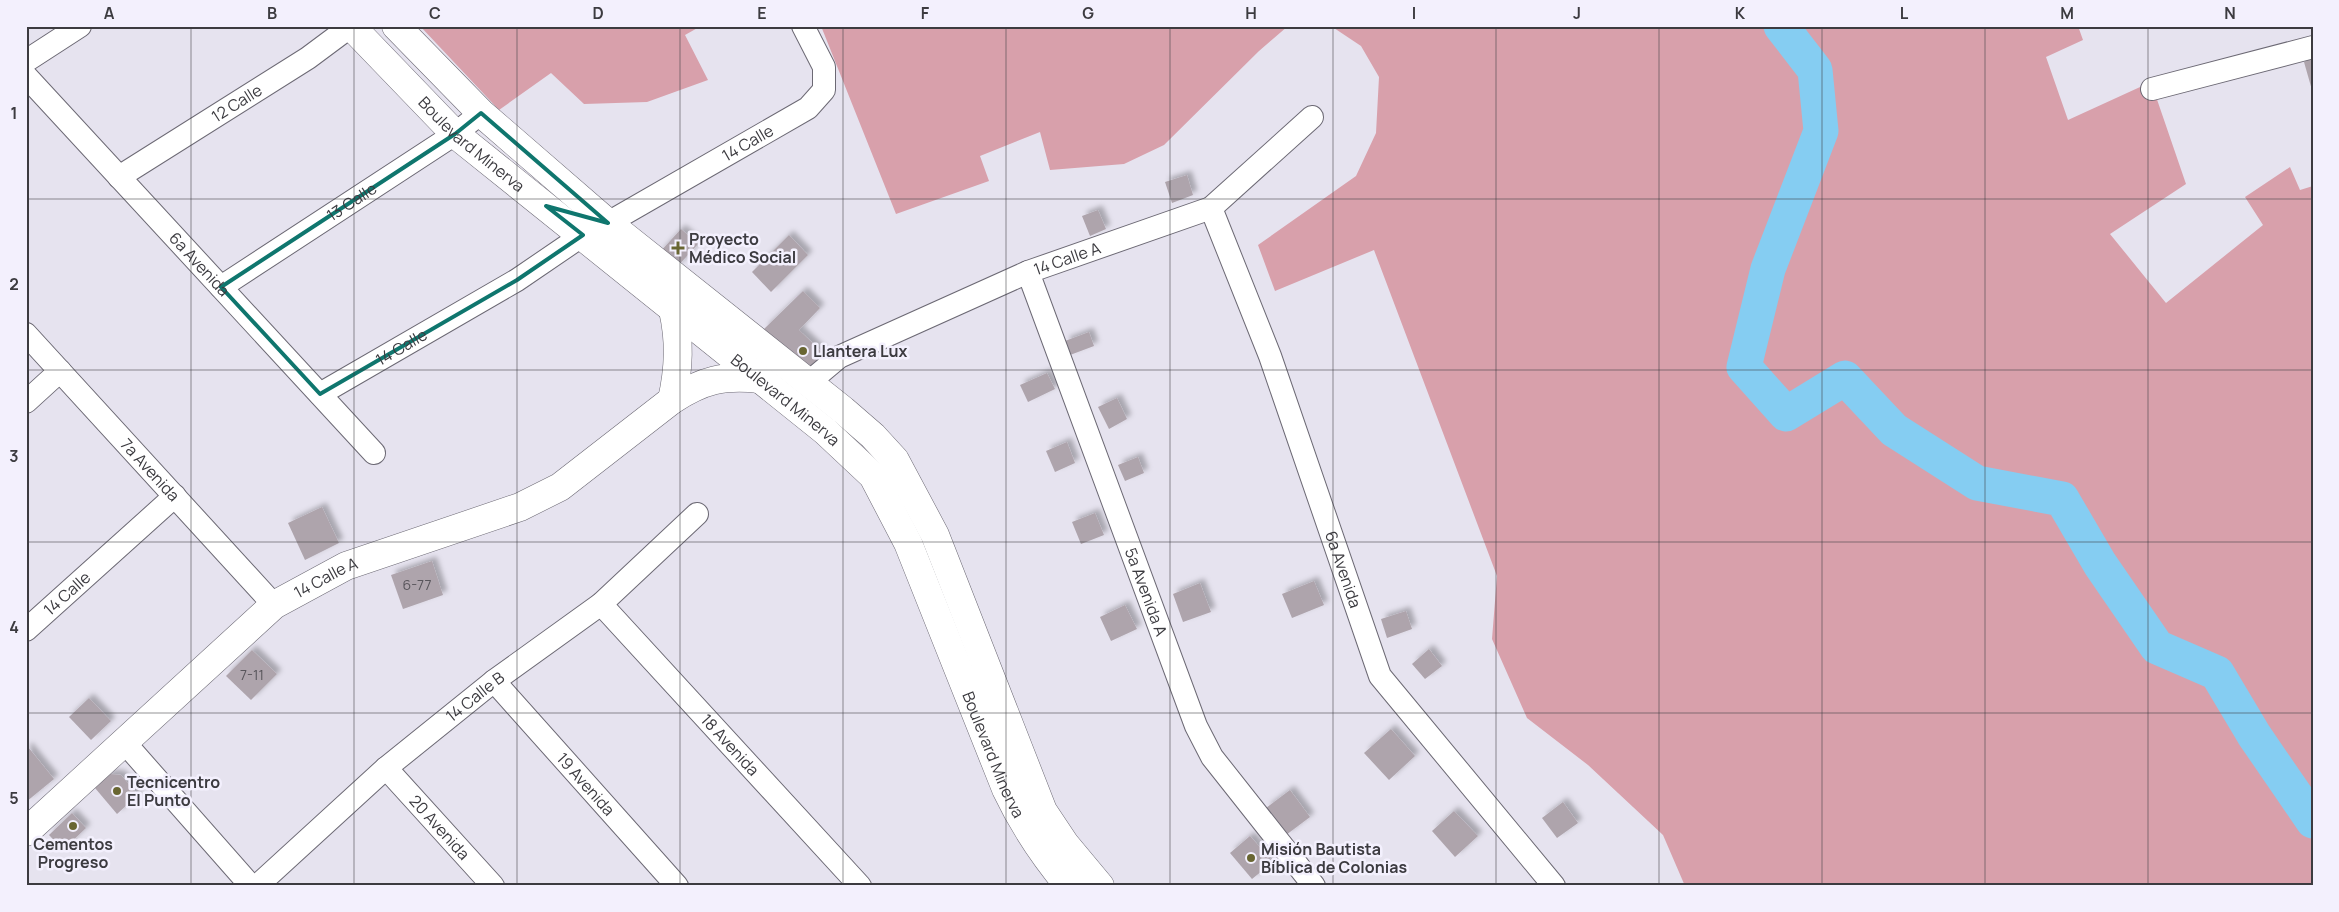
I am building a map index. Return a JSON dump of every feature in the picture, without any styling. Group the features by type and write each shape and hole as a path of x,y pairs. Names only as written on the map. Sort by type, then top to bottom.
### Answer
{"street":[{"path":"26,61 80,26"},
{"name":"Boulevard Minerva","path":"351,26 455,134 825,431 873,476 908,543 1006,789 1024,825 1040,850 1069,886"},
{"name":"12 Calle","path":"119,177 308,58 351,26"},
{"name":"Boulevard Minerva","path":"396,26 481,113 608,223 873,436 894,460 935,534 1043,811 1066,844 1100,886"},
{"name":"14 Calle","path":"608,223 808,108 824,90 824,67 803,26"},
{"path":"2152,89 2313,47"},
{"name":"6a Avenida","path":"26,76 374,453"},
{"name":"13 Calle","path":"221,287 455,134 481,113"},
{"name":"14 Calle A","path":"808,384 840,357 1028,272 1212,208 1312,117"},
{"path":"512,179 536,182 583,215 608,223"},
{"name":"6a Avenida","path":"1212,208 1270,356 1380,676 1554,886"},
{"name":"14 Calle","path":"320,394 517,280 583,235"},
{"name":"5a Avenida A","path":"1028,272 1196,726 1212,757 1314,886"},
{"path":"672,400 679,355 678,332 673,310"},
{"name":"7a Avenida","path":"26,334 274,605"},
{"path":"26,402 60,371"},
{"name":"14 Calle A","path":"26,832 274,605 346,566 520,507 560,487 672,400 692,387 714,379 737,377 760,379"},
{"name":"14 Calle","path":"26,630 175,496"},
{"name":"14 Calle B","path":"257,886 386,768 494,681 601,604 697,514"},
{"name":"18 Avenida","path":"601,604 860,886"},
{"name":"19 Avenida","path":"494,681 678,886"},
{"path":"125,743 251,886"},
{"name":"20 Avenida","path":"386,768 493,886"}],"highlighted area":[{"path":"481,113 608,223 546,206 583,235 517,280 320,394 221,287 455,134"}],"shaded area":[{"path":"420,26 701,26 685,35 708,80 647,102 584,104 551,73 499,110"},
{"path":"821,26 1288,26 1259,51 1164,145 1124,164 1050,170 1040,132 980,156 989,181 896,214"},
{"path":"1331,26 2078,26 2083,40 2046,57 2068,120 2151,82 2186,184 2110,234 2166,303 2263,225 2245,197 2290,167 2300,190 2313,186 2313,886 1685,886 1663,835 1588,765 1527,718 1492,639 1497,576 1374,250 1275,291 1258,245 1356,176 1376,133 1379,77 1361,46"}],"building":[{"path":"2313,57 2313,90 2312,90 2304,62"},
{"path":"1187,175 1193,195 1172,203 1165,182"},
{"path":"1098,210 1106,229 1090,236 1082,216"},
{"name":"Proyecto Médico Social","path":"681,229 698,244 676,268 659,253"},
{"path":"789,235 808,255 771,292 752,272"},
{"path":"803,291 820,308 799,330 825,355 808,373 764,329"},
{"path":"1089,332 1094,346 1070,355 1065,341"},
{"path":"1047,373 1055,389 1028,402 1020,385"},
{"path":"1117,398 1127,419 1109,429 1098,407"},
{"path":"1067,442 1075,463 1055,472 1046,451"},
{"path":"1138,457 1144,473 1125,481 1118,465"},
{"path":"322,507 339,543 305,560 288,523"},
{"path":"1095,513 1104,535 1081,544 1072,522"},
{"path":"432,561 443,595 403,609 391,575"},
{"path":"1314,581 1324,605 1292,618 1282,594"},
{"path":"1200,583 1211,612 1183,622 1173,594"},
{"path":"1125,605 1137,629 1111,641 1100,617"},
{"path":"1406,611 1412,629 1387,638 1381,619"},
{"path":"1429,649 1442,666 1425,679 1412,664"},
{"path":"252,650 277,674 251,700 226,676"},
{"path":"89,698 111,721 91,740 69,717"},
{"path":"1391,729 1415,756 1389,780 1364,753"},
{"path":"28,747 54,779 26,802 26,748"},
{"name":"Tecnicentro El Punto","path":"110,774 121,775 138,795 117,814 95,788"},
{"path":"1290,790 1310,817 1286,835 1266,808"},
{"path":"1563,802 1578,823 1557,838 1542,818"},
{"path":"1454,811 1478,836 1455,857 1432,831"},
{"path":"72,813 86,828 63,850 49,835"},
{"name":"Misión Bautista Bíblica de Colonias","path":"1250,836 1273,862 1252,879 1230,853"}],"waterway":[{"path":"1781,26 1815,70 1821,131 1768,269 1744,367 1786,414 1845,378 1894,430 1977,483 2062,499 2100,564 2157,647 2217,673 2254,735 2313,821"}],"place":[{"name":"Proyecto Médico Social","path":"678,248"},
{"name":"Llantera Lux","path":"803,351"},
{"name":"Tecnicentro El Punto","path":"117,791"},
{"name":"Cementos Progreso","path":"73,826"},
{"name":"Misión Bautista Bíblica de Colonias","path":"1251,858"}]}
